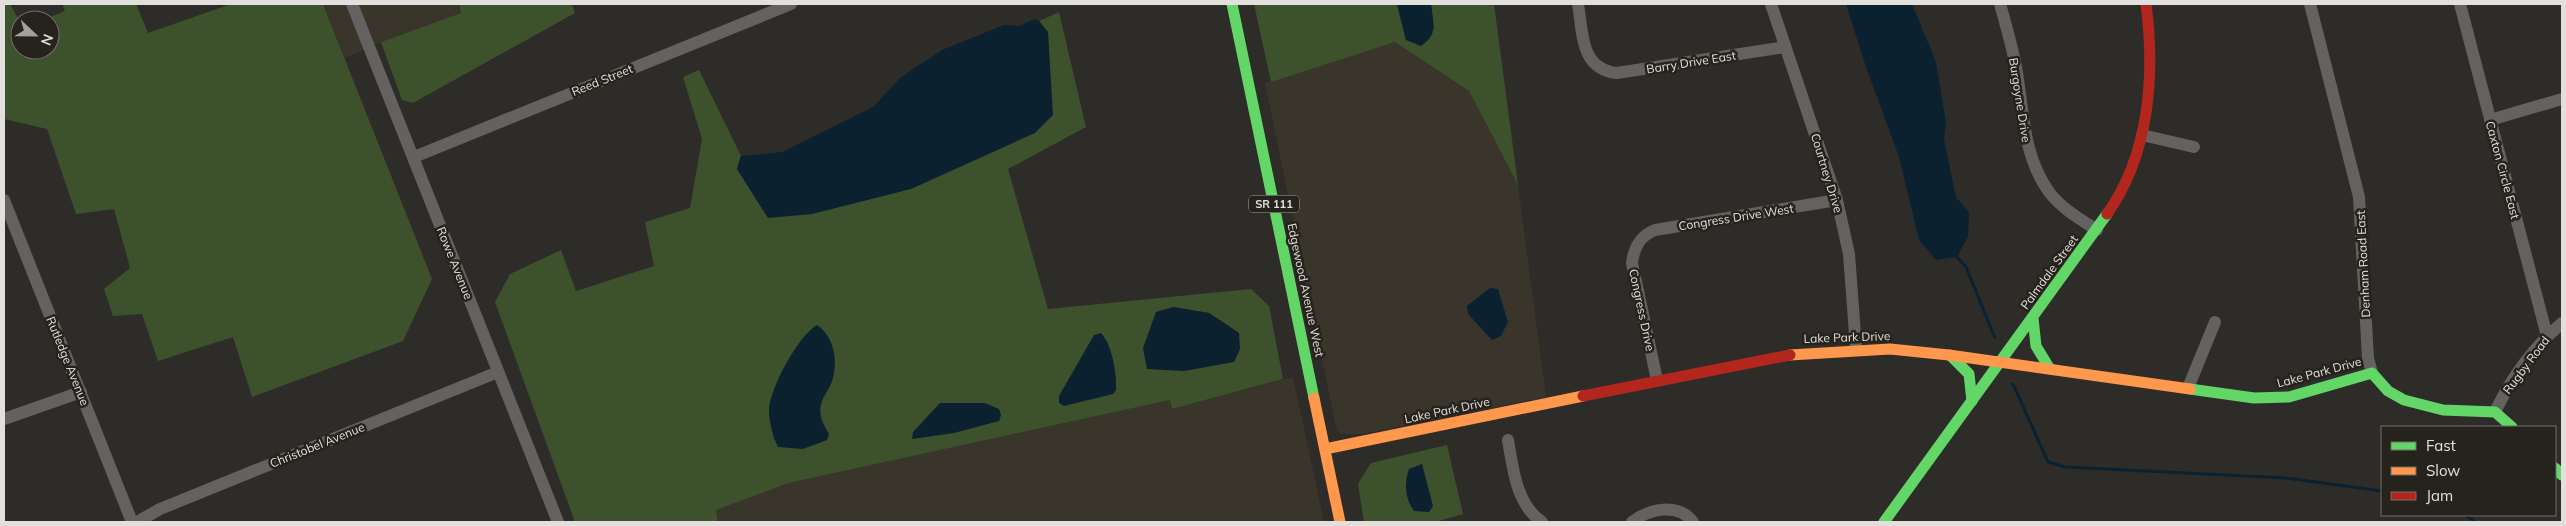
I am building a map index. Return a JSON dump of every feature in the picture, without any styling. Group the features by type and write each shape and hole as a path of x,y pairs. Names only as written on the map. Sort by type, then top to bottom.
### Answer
{"street":[{"name":"Rowe Avenue","path":"352,4 498,372 553,521"},
{"name":"Reed Street","path":"414,157 791,4"},
{"name":"Edgewood Avenue West","path":"1232,4 1340,522"},
{"name":"Barry Drive East","path":"1578,4 1586,50 1598,68 1617,73 1785,47"},
{"name":"Courtney Drive","path":"1771,4 1837,200 1849,254 1856,348"},
{"name":"Burgoyne Drive","path":"2000,4 2016,68 2024,135 2032,161 2045,185 2059,203 2096,230"},
{"name":"Palmdale Street","path":"1884,522 2114,204 2135,159 2142,135 2151,88 2152,58 2146,4"},
{"name":"Denham Road East","path":"2310,4 2359,197 2368,358 2372,373"},
{"name":"Caxton Circle East","path":"2460,4 2547,336"},
{"path":"2490,120 2562,99"},
{"path":"2142,135 2194,148"},
{"name":"Rutledge Avenue","path":"4,200 132,522"},
{"name":"Congress Drive West","path":"1638,241 1646,234 1655,230 1837,200"},
{"name":"Congress Drive","path":"1638,241 1633,252 1632,263 1656,380"},
{"path":"2033,318 2035,346 2039,356 2050,369"},
{"path":"2188,388 2216,322"},
{"name":"Rugby Road","path":"2495,412 2505,390 2547,336 2562,323"},
{"name":"Lake Park Drive","path":"1326,449 1656,380 1805,352 1856,348 1890,348 1949,355 2254,398 2289,396 2372,373"},
{"path":"1949,355 1965,366 1970,374 1972,401"},
{"name":"Christobel Avenue","path":"137,522 160,509 498,372"},
{"path":"2372,373 2392,394 2405,401 2481,414 2495,412 2511,426"},
{"path":"4,420 80,392"},
{"path":"1508,440 1516,482 1529,508 1541,522"},
{"path":"1632,522 1654,511 1670,509 1680,512 1693,522"}],"shaded area":[{"path":"323,4 459,4 461,13 381,42 345,58"},
{"path":"1395,42 1469,91 1518,185 1546,397 1362,434 1341,434 1337,431 1265,83"},
{"path":"1293,377 1324,522 718,522 716,510 789,483 1170,400 1172,409"}],"green space":[{"path":"4,4 10,4 13,10 10,10 10,60 60,60 60,13 65,11 62,4 136,4 148,33 231,4 323,4 432,279 403,341 252,397 233,337 158,361 142,314 113,316 104,289 130,268 114,209 76,214 47,129 4,119"},
{"path":"459,4 572,4 575,13 413,103 402,100 381,42 461,13"},
{"path":"1254,4 1397,4 1406,40 1434,29 1431,4 1494,4 1518,185 1469,91 1395,42 1271,82"},
{"path":"1059,12 1086,127 1008,169 1048,309 1251,289 1269,306 1283,379 1172,409 1170,400 789,483 716,510 718,522 575,522 495,302 510,274 561,250 576,291 654,266 645,222 690,208 702,139 683,77 699,70 741,156 737,169 768,217 1048,32 1039,21","holes":["1173,307 1209,313 1239,333","1107,340 1116,378 1116,390 1064,406","831,383 821,408 822,419 829,434 774,440 769,411 771,398"]},
{"path":"1447,445 1463,514 1435,522 1364,522 1358,484 1371,463"}],"water":[{"path":"1397,4 1431,4 1434,28 1427,42 1421,46 1406,40"},
{"path":"1846,4 1912,4 1936,62 1946,122 1944,139 1956,197 1969,212 1968,237 1957,257 1936,260 1919,240 1899,157 1865,64"},
{"path":"1034,19 1039,21 1048,32 1053,115 1035,133 911,189 812,214 768,218 737,169 741,156 782,152 873,107 901,77 942,50 1004,25 1019,26"},
{"path":"1490,288 1498,289 1508,322 1501,336 1492,340 1468,314 1467,306"},
{"path":"1173,307 1209,313 1239,333 1240,349 1234,362 1184,371 1147,369 1143,348 1156,312"},
{"path":"817,325 828,336 835,360 831,384 820,409 820,416 829,434 827,440 803,449 778,447 773,434 769,410 774,389 794,351"},
{"path":"1101,333 1111,352 1116,390 1113,394 1064,406 1059,403 1059,396 1094,335"},
{"path":"940,403 985,403 999,409 1001,415 999,421 954,433 912,439 913,432"},
{"path":"1422,464 1433,506 1429,512 1414,511 1406,491 1409,469"}],"waterway":[{"path":"1957,257 1966,267 1995,338"},
{"path":"2013,384 2048,462 2065,467 2286,478 2381,491"},
{"path":"2467,516 2475,522"}],"traffic: fast":[{"path":"1232,4 1314,398"},
{"path":"1884,522 2107,214"},
{"path":"2033,318 2036,346 2050,369"},
{"path":"1950,355 1969,374 1972,401"},
{"path":"2190,389 2254,398 2289,397 2372,373 2388,391 2404,400 2443,410 2495,412 2511,426"},
{"path":"2556,469 2562,475"}],"traffic: slow":[{"path":"1790,355 1890,349 1949,355 2190,389"},
{"path":"1325,449 1583,396"},
{"path":"1314,398 1340,522"}],"traffic: jam":[{"path":"2107,214 2121,191 2141,140 2146,113 2150,58 2146,4"},
{"path":"1583,396 1790,355"}]}
